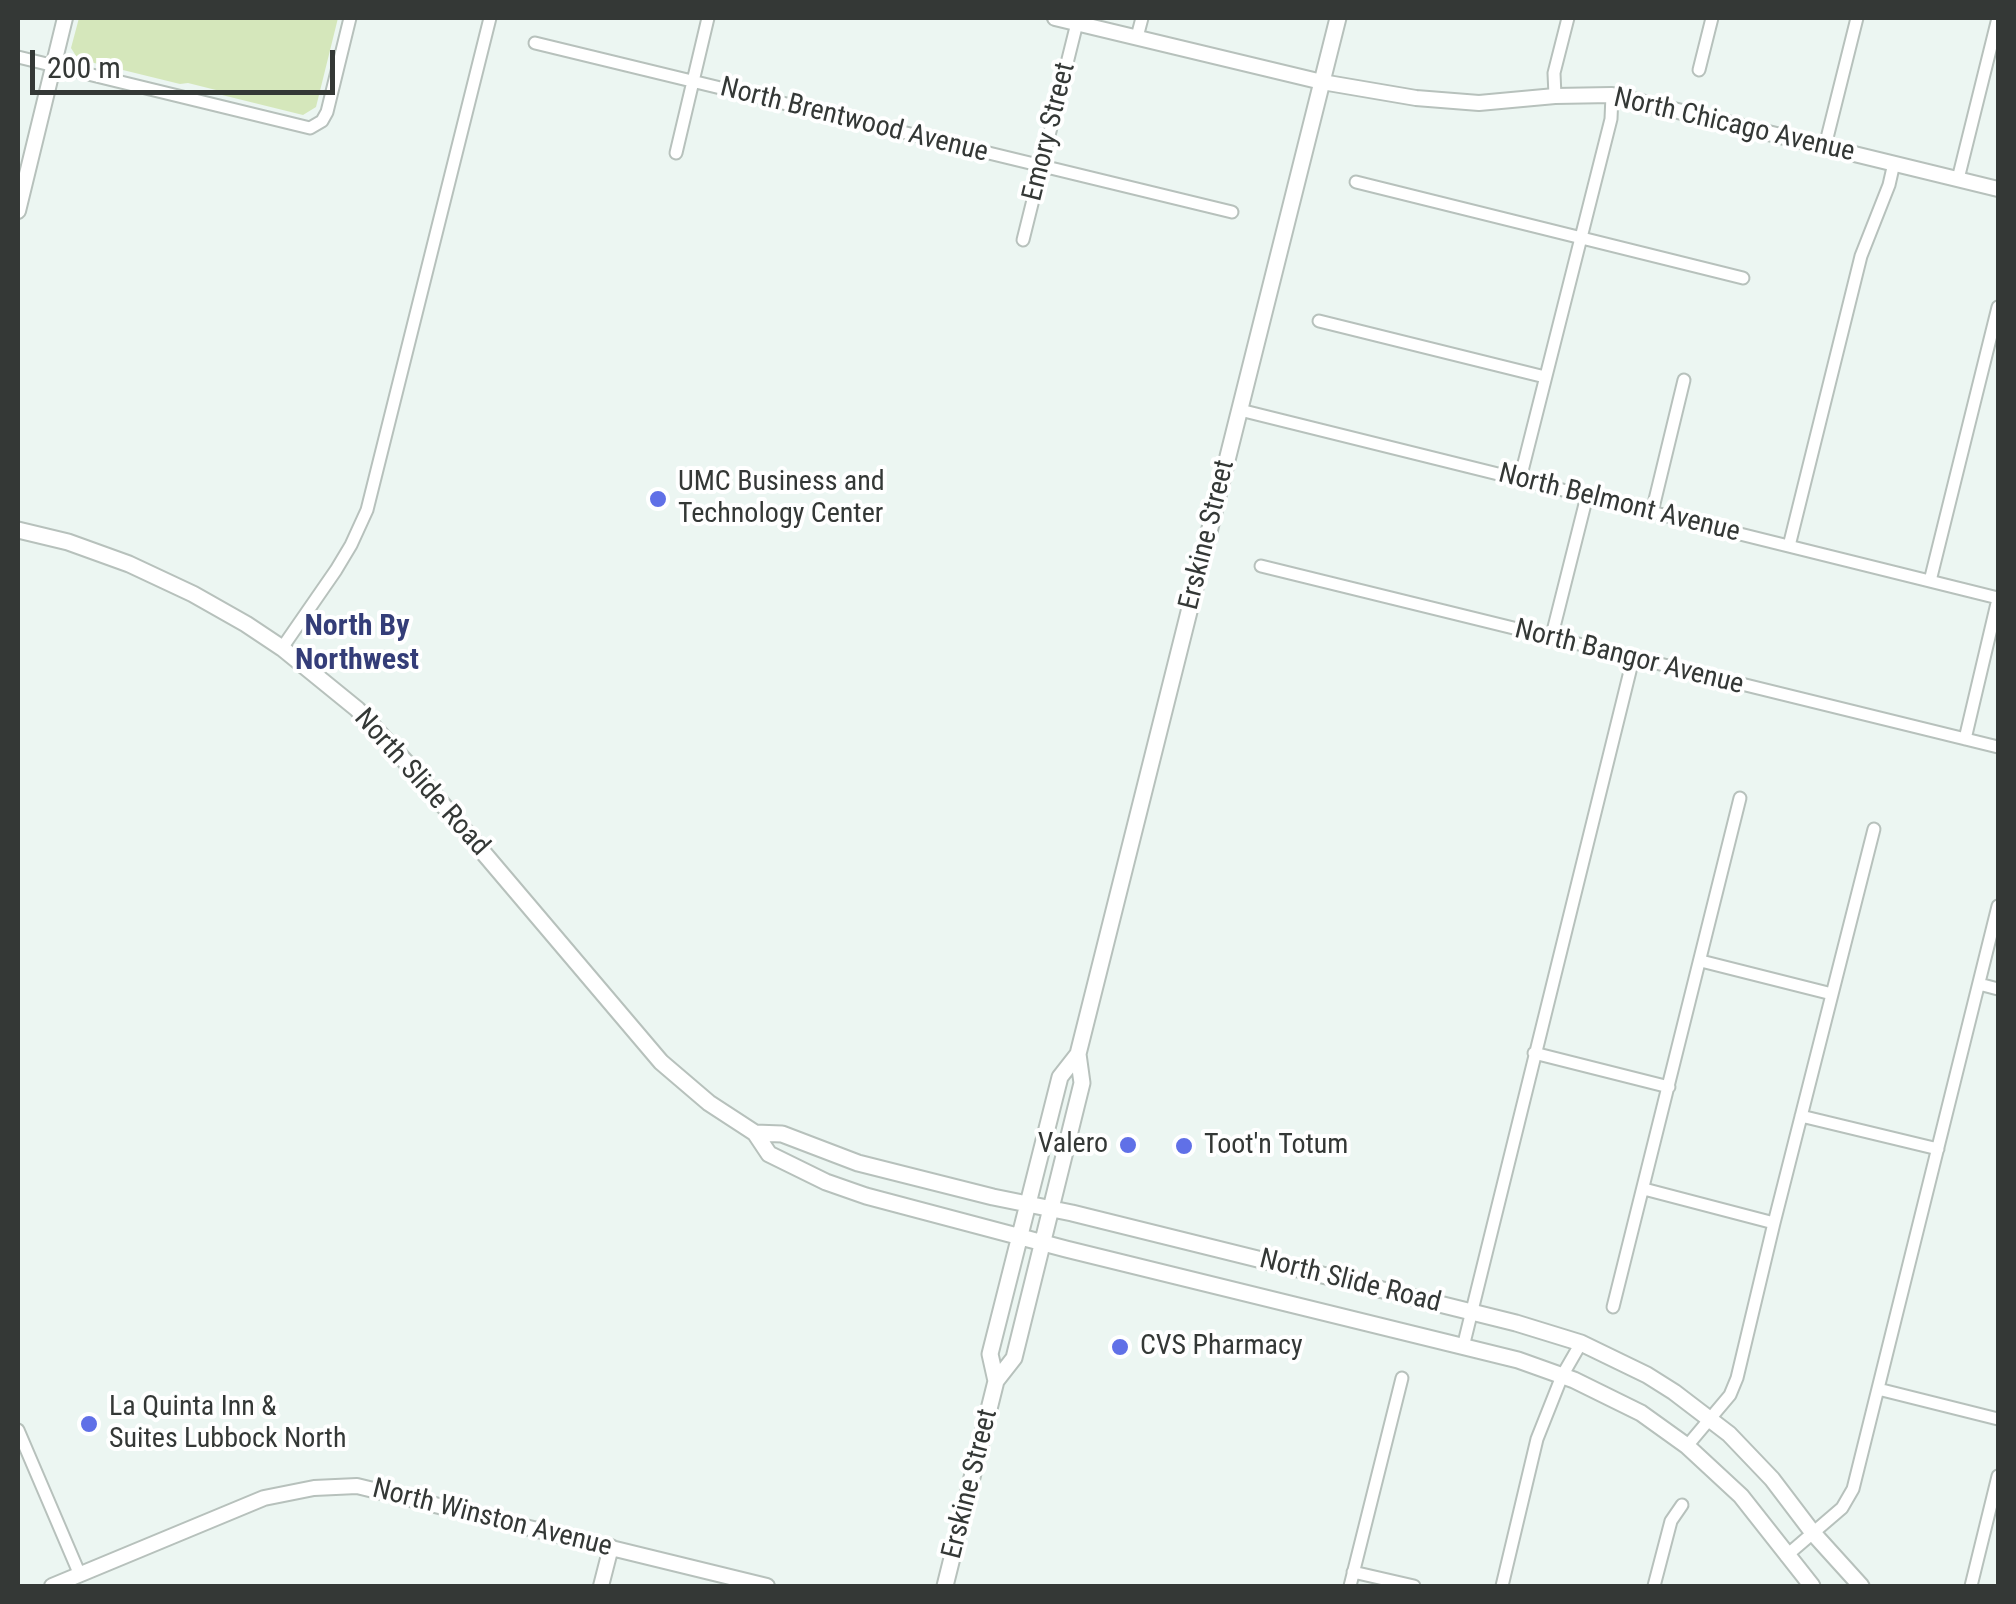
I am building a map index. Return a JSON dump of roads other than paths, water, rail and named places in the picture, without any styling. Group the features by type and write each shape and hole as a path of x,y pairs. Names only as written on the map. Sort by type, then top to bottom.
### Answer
{"main road":[{"name":"Erskine Street","path":"945,1586 996,1381 1014,1358 1082,1083 1078,1054 1338,18"},
{"name":"North Slide Road","path":"18,530 68,542 130,564 193,594 282,648 357,709 661,1062 755,1133 770,1154 826,1182 866,1196 1518,1360 1562,1376 1641,1413 1687,1446 1740,1496 1812,1586"},
{"name":"Erskine Street","path":"996,1381 990,1354 1060,1078 1078,1054"},
{"name":"North Slide Road","path":"755,1133 782,1134 858,1164 1544,1330 1581,1343 1647,1375 1710,1419 1772,1479 1856,1585"},
{"path":"1276,1300 1284,1266"}],"street":[{"path":"18,211 65,18"},
{"path":"18,57 301,128 316,126 327,112 350,18"},
{"path":"282,648 336,570 366,510 490,18"},
{"path":"676,153 708,18"},
{"name":"North Chicago Avenue","path":"1055,18 1322,82 1458,104 1612,95 1998,189"},
{"path":"1137,36 1142,18"},
{"path":"1555,96 1554,73 1568,18"},
{"path":"1699,70 1712,18"},
{"path":"1825,146 1857,18"},
{"path":"1958,179 1998,18"},
{"name":"Emory Street","path":"1023,240 1077,23"},
{"name":"North Brentwood Avenue","path":"536,43 1232,212"},
{"path":"1520,479 1611,119 1612,95"},
{"path":"1788,546 1861,256 1894,163"},
{"path":"1356,182 1743,278"},
{"path":"1930,581 1998,307"},
{"path":"1319,321 1545,378"},
{"path":"1652,512 1684,380"},
{"name":"North Belmont Avenue","path":"1240,410 1998,598"},
{"path":"1551,639 1587,496"},
{"name":"North Bangor Avenue","path":"1261,566 1998,747"},
{"path":"1964,739 1998,598"},
{"path":"1463,1347 1633,659"},
{"path":"1612,1307 1740,798"},
{"path":"1687,1446 1730,1395 1737,1378 1874,828"},
{"path":"1786,1556 1842,1508 1853,1489 1998,906"},
{"path":"1700,962 1832,994"},
{"path":"1979,984 1998,989"},
{"path":"1534,1053 1669,1087"},
{"path":"1801,1116 1938,1149"},
{"path":"1644,1189 1774,1223"},
{"path":"1502,1586 1537,1439 1562,1376 1581,1343"},
{"path":"1350,1586 1402,1378"},
{"path":"1878,1388 1998,1419"},
{"path":"18,1430 80,1575"},
{"path":"1972,1586 1998,1476"},
{"name":"North Winston Avenue","path":"52,1586 264,1498 314,1488 357,1486 766,1586"},
{"path":"1654,1586 1671,1522 1682,1505"},
{"path":"601,1586 611,1547"},
{"path":"1353,1572 1414,1586"}],"place":[{"name":"UMC Business and Technology Center","path":"658,499"},
{"name":"Valero","path":"1128,1145"},
{"name":"Toot'n Totum","path":"1184,1146"},
{"name":"CVS Pharmacy","path":"1120,1347"},
{"name":"La Quinta Inn & Suites Lubbock North","path":"89,1424"}],"district":[{"name":"North By Northwest","path":"357,644"}]}
